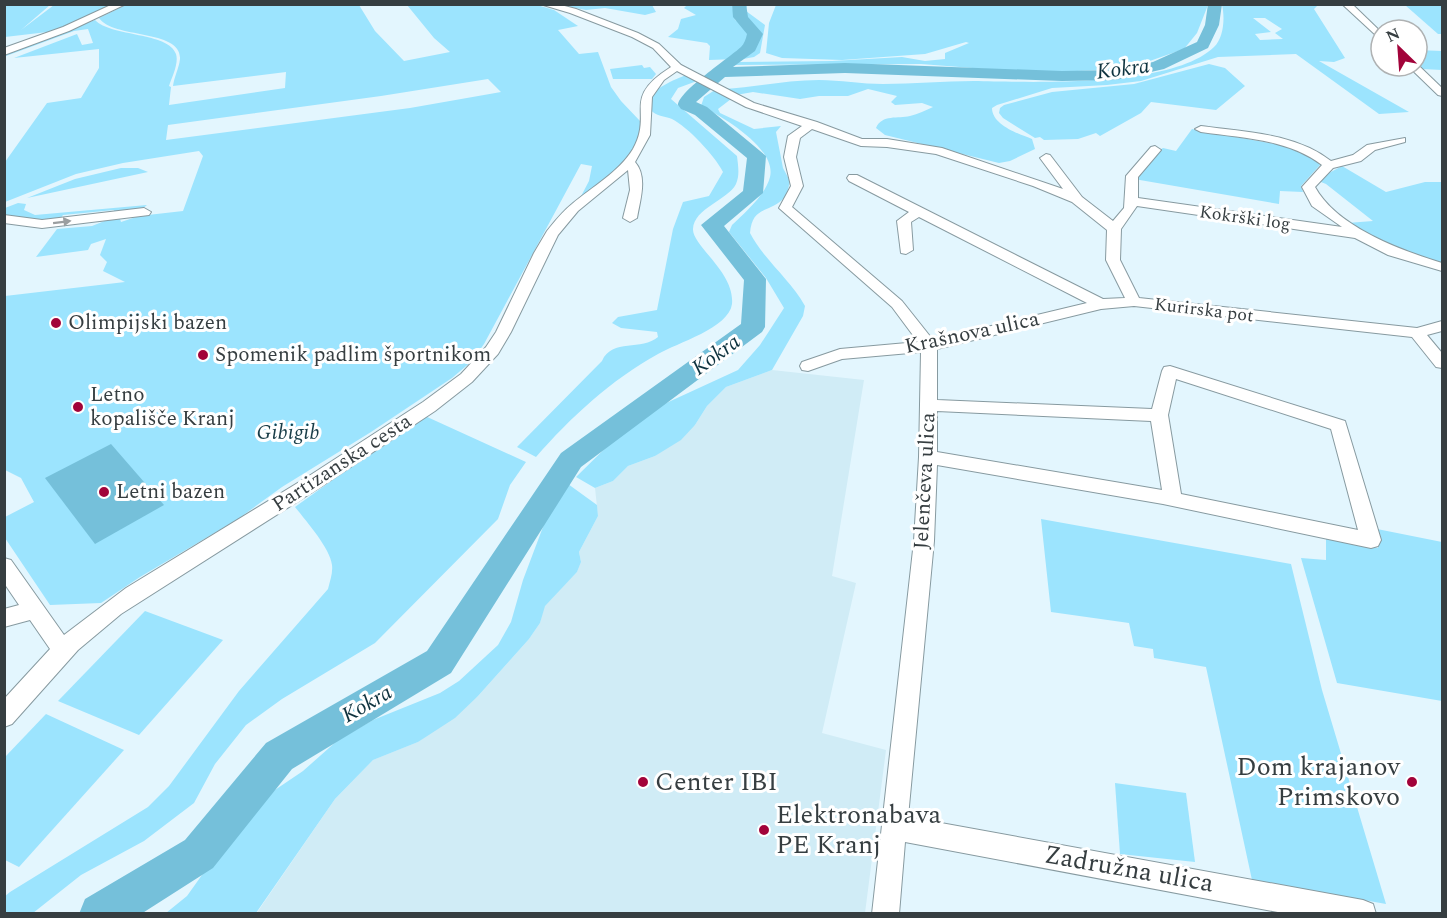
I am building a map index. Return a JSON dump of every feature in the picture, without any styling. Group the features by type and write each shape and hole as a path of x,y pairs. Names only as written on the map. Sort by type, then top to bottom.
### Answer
{"street":[{"path":"4,52 66,29 122,4"},
{"path":"544,4 597,20 656,46 684,71 750,105 813,124 861,142 873,150 900,158"},
{"path":"1346,4 1369,26"},
{"name":"Partizanska cesta","path":"4,716 63,651 120,603 285,502 441,398 478,367 495,346 550,237 566,217 628,162 639,148 644,137 644,103 652,85 684,71"},
{"path":"1426,78 1443,93"},
{"path":"813,124 794,136 790,157 797,186 785,208 897,304 929,346"},
{"path":"1201,129 1302,148 1319,156 1329,165 1357,158 1371,147 1401,140"},
{"path":"861,142 887,143 938,151 1037,183 1077,199"},
{"path":"1046,158 1077,199 1114,229 1130,208 1132,176 1155,150"},
{"path":"628,162 636,170 636,190 630,218"},
{"name":"Kokrški log","path":"1329,165 1308,187 1317,203 1359,234 1393,252 1443,267"},
{"name":"Krašnova ulica","path":"853,178 1101,304"},
{"name":"Kokrški log","path":"1131,201 1359,234"},
{"path":"906,250 904,221 919,211"},
{"path":"4,219 42,224 144,212"},
{"name":"Kurirska pot","path":"1114,229 1113,260 1134,302 1417,333 1443,326"},
{"name":"Krašnova ulica","path":"808,366 840,354 929,346 1101,304 1134,302"},
{"path":"1417,333 1443,363"},
{"name":"Jelenčeva ulica","path":"885,914 924,541 928,457 929,346"},
{"path":"928,457 1173,499 1371,540 1339,425 1170,371 1159,415 1173,499"},
{"path":"928,405 1159,415"},
{"path":"4,566 63,651"},
{"path":"4,618 33,610"},
{"name":"Zadružna ulica","path":"893,827 1363,914"}],"shaded area":[{"path":"772,370 864,380 832,576 856,583 822,733 886,750 865,913 256,914 335,799 373,760 418,742 478,696 529,639 540,623 544,606 577,572 581,562 579,552 598,516 595,488 613,481 628,466 655,456 695,425 707,406 726,387"},
{"name":"Letni bazen","path":"111,444 164,505 95,544 45,478"}],"green space":[{"path":"776,4 1208,5 1197,33 1184,49 1144,63 1116,69 1039,73 921,64 735,65 738,62 832,61 902,57 925,61 945,59 945,53 969,43 925,54 842,60 782,58 766,53 769,23"},
{"path":"1319,4 1314,9 1345,58 1334,62 1319,61 1409,112 1379,114 1296,54 1218,57 1141,81 1052,88 997,105 992,108 996,119 1007,128 1032,139 1035,149 1010,161 999,163 885,135 876,128 882,121 910,116 933,107 922,103 895,105 891,102 897,96 868,89 848,96 819,96 800,99 753,92 736,95 724,89 807,80 894,84 1100,80 1135,76 1167,70 1194,60 1214,47 1223,27 1222,5","holes":["1253,18 1265,18 1282,29 1275,33 1283,39 1260,40 1255,34 1271,32"]},
{"path":"5,5 50,5 21,30 54,5 118,5 56,31 5,37"},
{"name":"Gibigib","path":"126,5 359,5 375,31 404,61 450,52 434,38 407,5 537,5 554,10 578,26 558,30 579,54 598,52 611,87 640,121 639,134 635,145 619,167 578,202 589,181 592,166 581,164 484,344 472,361 452,378 282,487 238,519 101,603 50,605 5,538 5,517 34,502 21,478 5,470 5,296 125,282 103,271 107,262 100,255 106,239 91,244 88,250 36,257 57,229 92,226 107,220 120,219 121,222 139,216 183,211 203,156 199,151 123,163 76,174 5,202 5,162 47,103 81,98 99,68 99,49 14,58 77,34 82,45 93,43 88,29 74,31 4,55 95,20 113,29 152,38 171,47 176,54 177,62 169,86 171,87 169,105 285,88 286,72 173,86 180,59 178,49 159,38 107,25 99,18","holes":["488,79 501,92 410,108 166,140 168,125"]},
{"path":"560,5 652,5 656,12 645,15 605,8 586,10"},
{"path":"687,5 732,5 735,20 746,25 752,33 746,49 736,59 709,60 710,46 707,43 668,37 678,29 681,19 696,15 684,8"},
{"path":"742,5 747,5 746,11 765,25 760,53 743,59 752,48 758,34 750,23 744,20"},
{"path":"1405,5 1442,5 1442,34 1438,34 1429,26 1429,18 1420,18"},
{"path":"1429,50 1442,51 1442,70 1429,69"},
{"path":"1209,64 1225,68 1245,86 1216,110 1151,102 1141,113 1100,136 1096,133 1078,139 1044,140 1040,137 1035,138 1003,118 999,113 1000,108 1004,105 1052,92 1134,84"},
{"path":"642,65 644,68 650,67 656,74 652,79 613,79 610,69"},
{"path":"686,75 697,81 678,88 671,99 737,156 736,184 732,190 699,215 693,229 699,243 727,281 732,304 729,313 701,334 658,354 624,375 578,414 536,457 517,447 607,354 620,347 644,343 658,337 657,332 621,328 612,323 618,317 657,310 673,229 683,202 709,196 723,172 708,150 686,128 651,110 650,98 654,93 667,83"},
{"path":"715,90 731,99 718,109 720,113 754,129 781,126 776,132 783,168 790,181 788,191 782,200 757,215 751,225 750,233 762,252 799,296 805,306 803,316 772,370 726,387 707,406 695,425 681,440 655,456 628,466 613,481 595,488 576,477 638,416 738,370 760,345 784,308 766,278 729,232 732,225 764,190 770,177 770,166 757,144 746,134 701,106 704,97"},
{"path":"1192,129 1286,146 1319,162 1320,165 1301,186 1303,192 1280,191 1279,204 1134,179 1158,151 1163,148 1176,151"},
{"path":"1342,166 1386,192 1425,182 1442,182 1442,266 1395,250 1347,223 1373,221 1326,184 1316,180"},
{"path":"121,168 138,168 148,172 27,198 75,179"},
{"path":"18,203 26,204 24,210 35,215 147,205 142,209 113,214 114,210 63,215 60,219 39,221 5,215 5,208"},
{"path":"425,416 526,462 510,485 498,519 375,643 282,699 246,725 215,764 194,803 144,841 81,875 33,913 5,913 4,897 10,892 148,807 169,786 239,691 328,589 332,571 330,558 317,535 295,507"},
{"path":"568,484 597,505 598,516 579,552 581,562 577,572 545,606 540,623 529,639 478,696 455,718 418,742 373,760 335,799 256,913 166,913 187,896 229,837 266,796 303,771 338,740 373,720 440,693 459,681 498,645 511,622 523,580 549,511"},
{"path":"1041,519 1291,564 1322,690 1386,904 1252,880 1206,667 1154,658 1153,649 1134,646 1129,623 1051,612"},
{"path":"1377,529 1442,542 1442,701 1337,683 1301,558 1326,560 1326,538 1378,548"},
{"path":"145,611 223,640 139,735 58,701"},
{"path":"46,714 124,750 19,867 5,860 5,757"},
{"path":"1115,783 1186,793 1195,862 1120,854"}],"waterway":[{"path":"721,72 725,65 750,48 755,34 741,17 739,4"},
{"name":"Kokra","path":"721,72 845,68 1062,76 1116,75 1158,66 1203,45 1212,25 1215,4"},
{"name":"Kokra","path":"100,914 199,854 279,756 439,662 571,460 753,327 755,279 712,225 753,193 757,156 701,111 687,105 687,100 721,72"}],"place":[{"name":"Olimpijski bazen","path":"56,323"},
{"name":"Spomenik padlim športnikom","path":"203,355"},
{"name":"Letno kopališče Kranj","path":"78,407"},
{"name":"Letni bazen","path":"104,492"},
{"name":"Center IBI","path":"643,782"},
{"name":"Dom krajanov Primskovo","path":"1412,782"},
{"name":"Elektronabava PE Kranj","path":"764,830"}]}
